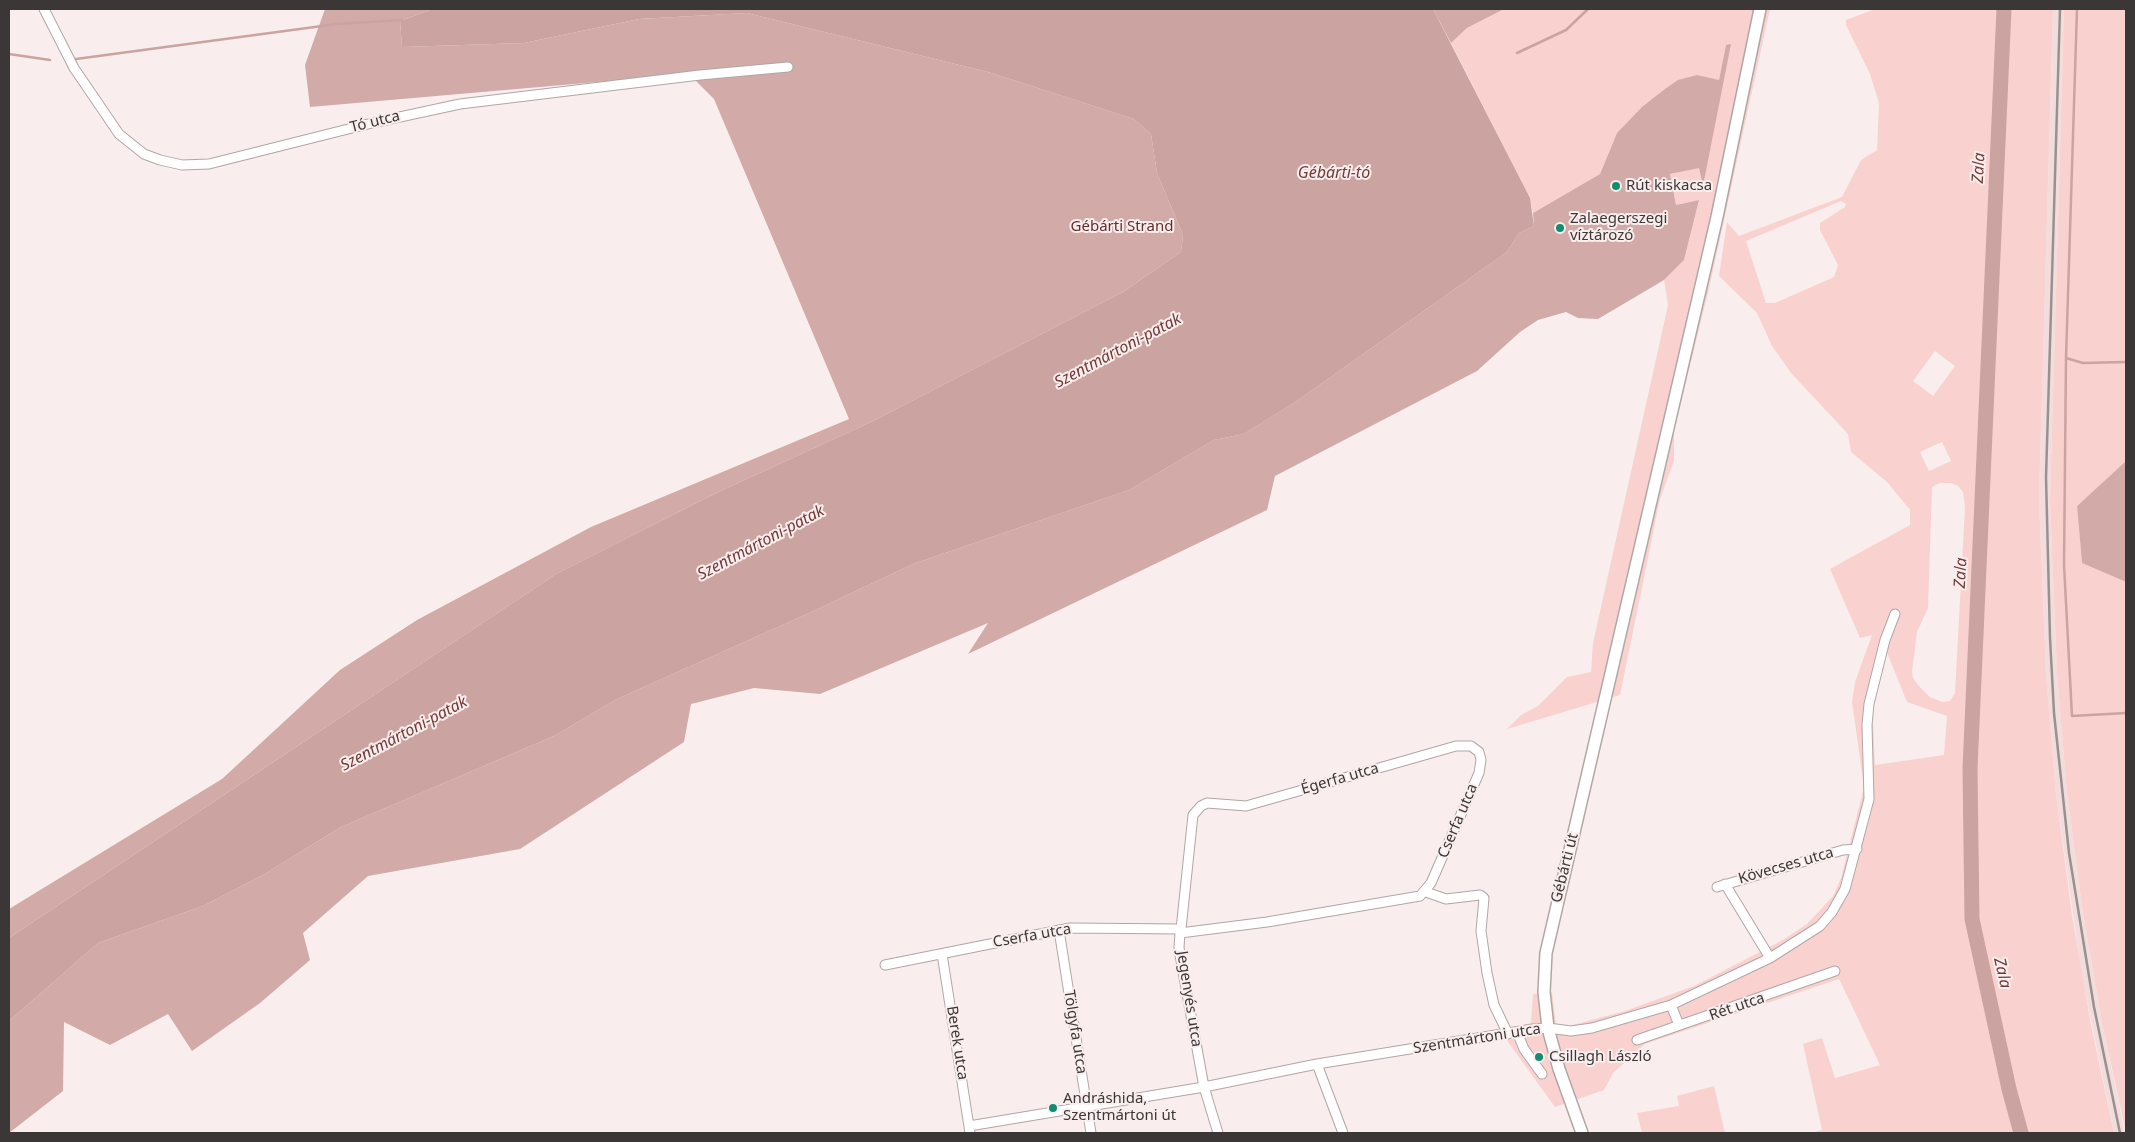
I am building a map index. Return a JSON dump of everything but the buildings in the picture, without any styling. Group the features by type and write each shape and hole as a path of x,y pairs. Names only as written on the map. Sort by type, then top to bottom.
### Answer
{"main road":[{"name":"Gébárti út","path":"1582,1133 1558,1069 1548,1028 1544,972 1547,942 1717,217 1760,9"}],"street":[{"name":"Tó utca","path":"44,9 74,68 119,134 144,154 182,165 209,164 228,160 372,123 460,104 700,75 788,67"},
{"name":"Szentmártoni utca","path":"970,1130 1317,1064 1548,1028 1570,1031 1592,1028 1672,1005 1770,958 1820,926 1832,912 1845,889 1857,849 1870,784 1867,725 1869,704 1885,640 1895,614"},
{"name":"Égerfa utca","path":"1202,806 1212,803 1246,806 1456,746 1467,744 1477,749"},
{"name":"Cserfa utca","path":"885,965 1059,930 1079,928 1180,931 1410,899 1426,892 1479,773 1481,760 1477,749"},
{"name":"Jegenyés utca","path":"1202,806 1192,820 1180,931 1180,955 1204,1087 1218,1133"},
{"name":"Kövecses utca","path":"1770,958 1721,885 1843,850 1857,849"},
{"path":"1426,892 1446,899 1480,895 1484,898 1481,931 1494,1005 1542,1074"},
{"name":"Tölgyfa utca","path":"1059,930 1091,1133"},
{"name":"Berek utca","path":"942,954 970,1130"},
{"name":"Rét utca","path":"1637,1040 1721,1013 1835,971"},
{"path":"1672,1005 1679,1025"},
{"path":"1317,1064 1343,1133"}],"shaded area":[{"path":"1504,9 1770,9 1709,289 1674,430 1674,461 1660,499 1620,695 1507,729 1521,715 1538,706 1567,677 1591,672 1593,643 1668,305 1664,280 1684,260 1699,200 1676,205 1670,174 1699,167 1703,185 1730,45 1726,45 1719,81 1697,75 1617,133 1600,174 1533,213 1530,198 1451,43 1467,28"},
{"path":"1875,9 2053,9 2039,499 2046,675 2056,794 2072,915 2091,1025 2114,1133 1811,1133 1822,1130 1803,1044 1822,1038 1835,1078 1880,1065 1839,979 1645,1044 1613,1073 1604,1090 1555,1107 1508,1042 1502,1029 1531,1023 1533,994 1552,992 1556,1024 1565,1027 1625,1011 1694,986 1781,941 1807,924 1833,896 1841,878 1864,787 1852,702 1855,682 1872,635 1860,638 1830,569 1910,525 1910,510 1887,482 1851,452 1848,434 1791,373 1772,346 1757,313 1719,276 1727,222 1739,236 1842,197 1861,160 1877,150 1879,103 1870,74 1846,25 1846,20","holes":["1841,201 1846,204 1845,207 1820,223 1820,230 1838,265 1834,277 1775,303 1766,303 1746,241","1935,351 1955,366 1933,396 1913,381","1942,442 1951,461 1929,471 1920,452","1940,483 1951,483 1958,486 1963,492 1965,507 1955,693 1950,701 1942,702 1930,697 1913,678 1912,672 1917,632 1928,608 1932,487","1886,650 1907,702 1947,716 1944,755 1875,765 1872,703"]},
{"path":"2053,9 2064,9 2050,502 2057,674 2067,793 2083,913 2102,1023 2125,1133 2114,1133 2081,971 2056,794 2046,675 2039,499"},
{"path":"2064,9 2126,9 2126,461 2077,506 2082,563 2126,582 2126,1133 2102,1023 2083,913 2067,793 2057,674 2050,502"},
{"path":"1714,1086 1725,1133 1642,1133 1637,1113 1679,1106 1677,1096"}],"green space":[{"name":"Gébárti Strand","path":"325,9 433,9 400,21 402,47 524,43 639,19 747,13 988,72 1134,119 1151,134 1157,173 1183,235 1181,252 1123,292 873,421 714,494 556,574 9,938 9,909 222,779 340,670 417,620 591,527 849,419 714,99 689,74 310,107 305,65"},
{"path":"1433,9 1504,9 1467,28 1451,43"},
{"path":"1731,44 1703,186 1699,168 1670,174 1676,205 1699,200 1684,260 1664,280 1598,319 1578,318 1566,312 1538,320 1520,332 1477,371 1275,476 1267,510 968,654 988,623 820,694 754,688 691,704 684,742 520,849 368,876 303,933 310,960 260,1003 192,1051 168,1014 110,1045 64,1022 63,1091 9,1133 9,1021 98,943 203,906 263,875 341,827 554,736 617,699 805,615 913,564 1129,490 1214,440 1244,434 1297,401 1507,252 1519,233 1534,226 1533,213 1600,174 1617,133 1642,107 1678,80 1697,75 1719,80 1726,45"},
{"path":"2126,461 2126,582 2082,563 2077,506"}],"water":[{"name":"Gébárti-tó","path":"433,9 1433,9 1530,198 1534,226 1519,233 1507,252 1297,401 1244,434 1214,440 1129,490 913,564 805,615 617,699 554,736 341,827 263,875 203,906 98,943 9,1021 9,938 556,574 714,494 873,421 1123,292 1181,252 1183,235 1157,173 1151,134 1134,119 988,72 747,13 639,19 524,43 402,47 400,21"}],"waterway":[{"name":"Szentmártoni-patak","path":"1517,53 1566,30 1588,9"},
{"name":"Zala","path":"2004,9 1970,768 1972,919 2009,1089 2021,1133"},
{"path":"2077,9 2066,358 2064,565 2072,716 2126,713"},
{"path":"76,59 337,24 402,20"},
{"path":"9,54 50,60"},
{"path":"2066,358 2083,363 2126,362"}],"railway":[{"path":"2060,9 2046,477 2054,713 2069,853 2094,1007 2120,1133"}],"place":[{"name":"Rút kiskacsa","path":"1616,186"},
{"name":"Zalaegerszegi víztározó","path":"1560,228"},
{"name":"Csillagh László","path":"1539,1057"},
{"name":"Andráshida, Szentmártoni út","path":"1053,1108"}]}
